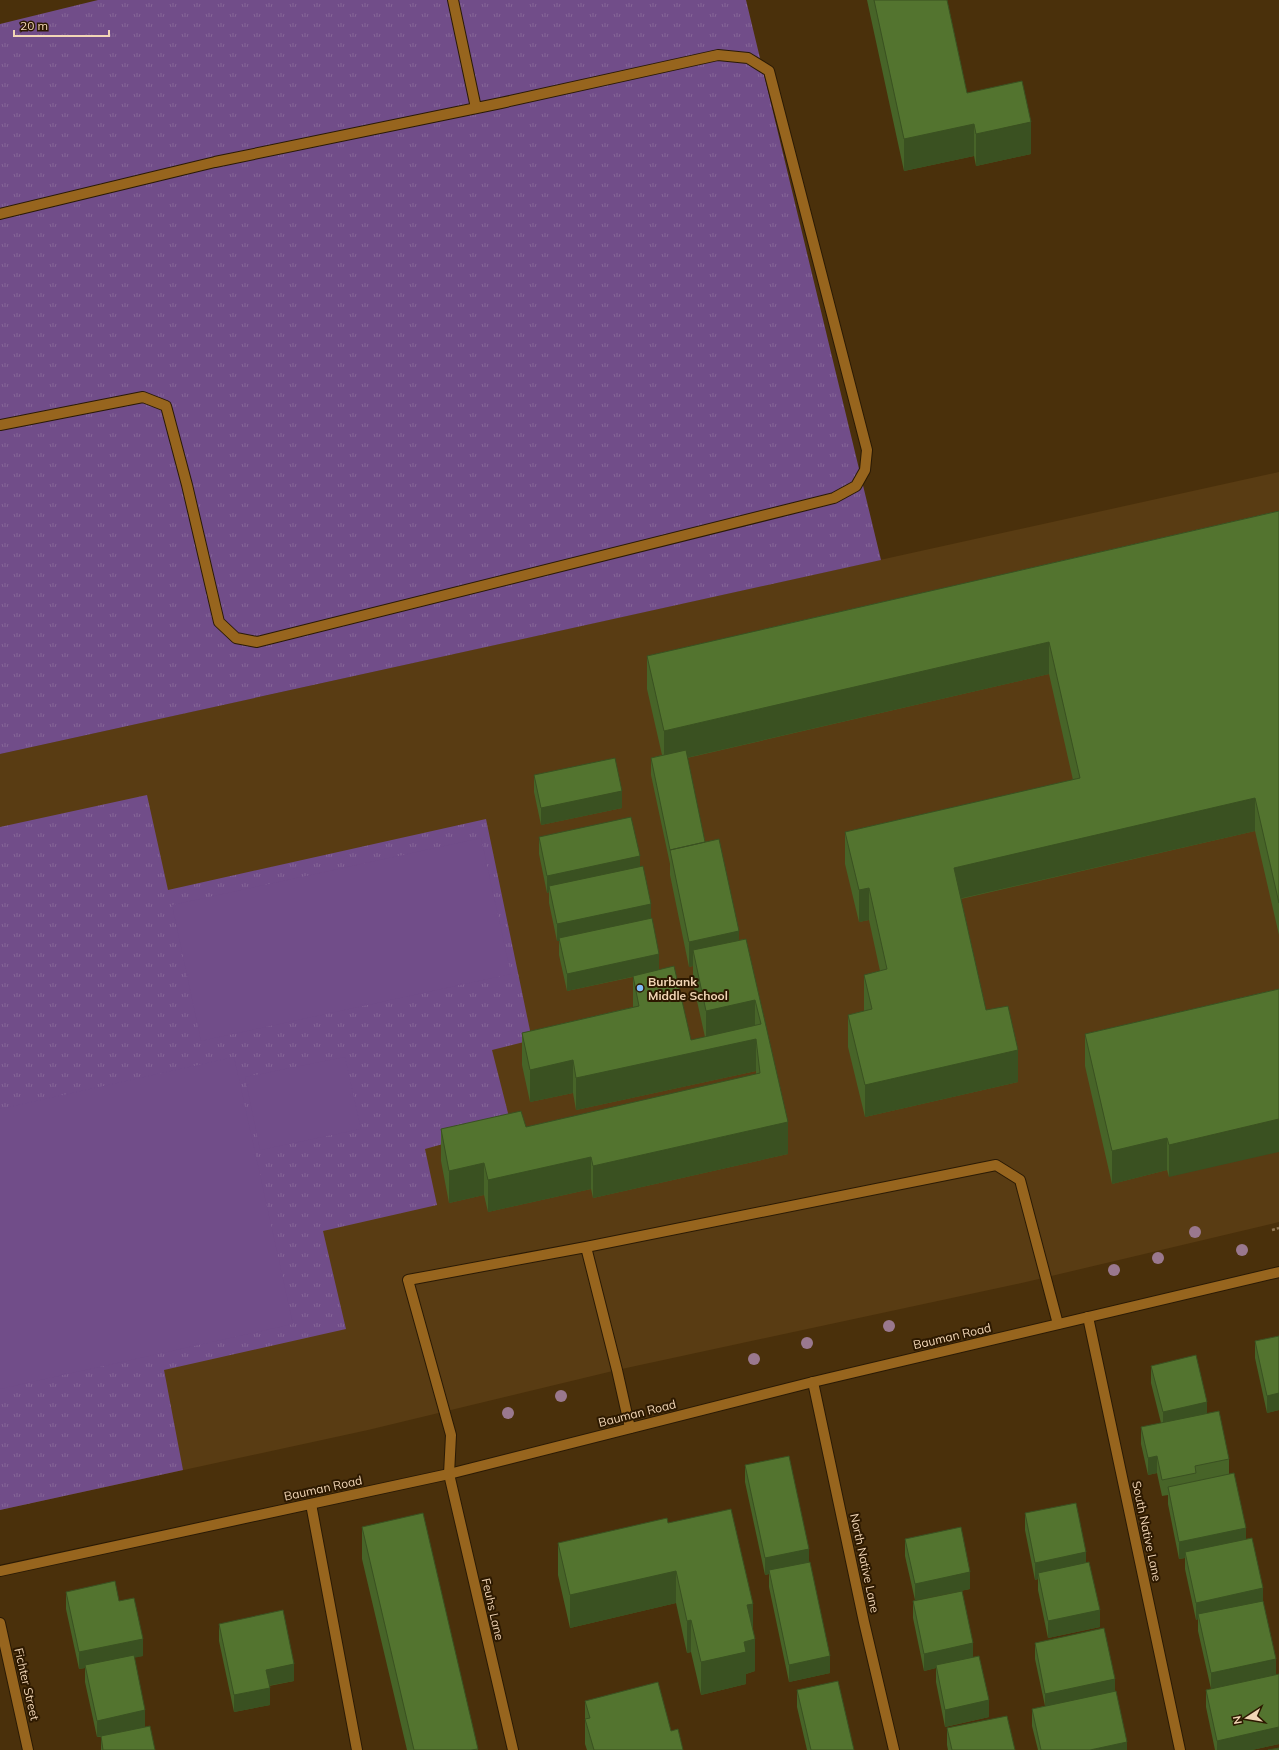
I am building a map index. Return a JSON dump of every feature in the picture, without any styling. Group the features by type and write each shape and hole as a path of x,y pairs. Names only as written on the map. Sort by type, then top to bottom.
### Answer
{"street":[{"path":"453,0 476,108"},
{"path":"0,214 215,162 476,108 718,55 748,58 769,71 867,450 865,470 856,486 834,498 257,642 236,638 219,622 187,485 166,406 143,397 0,424"},
{"path":"630,1428 618,1370 586,1247 996,1165 1020,1180 1058,1324"},
{"name":"Feuhs Lane","path":"513,1750 449,1474 451,1435 408,1280 586,1247"},
{"name":"Bauman Road","path":"0,1571 449,1474 813,1382 1279,1272"},
{"name":"South Native Lane","path":"1088,1317 1180,1750"},
{"name":"North Native Lane","path":"813,1382 859,1599 894,1750"},
{"path":"311,1504 357,1750"},
{"name":"Fichter Street","path":"0,1623 28,1750"}],"path":[{"path":"1272,1230 1279,1228"}],"shaded area":[{"name":"Burbank Middle School","path":"1279,472 1279,1222 1026,1282 617,1370 368,1430 0,1510 0,754"}],"green space":[{"path":"98,0 746,0 881,560 0,754 0,24"},
{"path":"147,795 168,890 486,819 532,1040 492,1050 511,1125 425,1149 437,1205 323,1231 346,1329 164,1370 183,1470 0,1510 0,827"},
{"path":"481,838 511,974 201,1041 172,905"},
{"path":"234,1057 293,1324 0,1389 0,1109"},
{"path":"345,1057 361,1129 260,1150 245,1077"}],"building":[{"path":"874,0 947,0 967,93 1022,81 1031,122 976,134 974,124 904,139"},
{"path":"1279,511 1279,903 1255,798 954,868 986,1010 1008,1006 1018,1050 865,1085 848,1015 872,1009 864,975 887,969 869,888 859,890 845,832 1080,778 1049,642 664,731 647,656"},
{"path":"686,750 705,842 670,850 651,758"},
{"path":"615,758 622,791 541,808 534,775"},
{"path":"631,817 640,856 547,876 539,837"},
{"path":"719,839 739,931 689,942 670,850"},
{"path":"643,866 651,904 557,924 549,886"},
{"path":"652,918 659,954 567,974 559,938"},
{"path":"746,939 788,1122 593,1166 591,1157 488,1180 484,1163 449,1171 441,1129 521,1111 526,1127 760,1073 756,1039 576,1078 573,1060 530,1070 522,1033 639,1006 633,976 674,966 691,1040 761,1024 755,1000 706,1011 693,950"},
{"path":"1279,989 1279,1119 1169,1145 1167,1138 1112,1151 1085,1034"},
{"path":"1279,1336 1279,1393 1267,1396 1255,1341"},
{"path":"1196,1355 1207,1402 1163,1412 1151,1366"},
{"path":"1219,1411 1229,1459 1195,1466 1196,1473 1162,1480 1157,1456 1148,1458 1141,1427"},
{"path":"789,1456 809,1549 765,1558 745,1465"},
{"path":"1234,1473 1246,1528 1179,1542 1168,1487"},
{"path":"1076,1503 1086,1552 1035,1563 1025,1513"},
{"path":"731,1509 753,1604 747,1605 755,1639 744,1642 746,1652 701,1662 691,1620 687,1621 676,1571 570,1595 558,1543 667,1518 668,1523"},
{"path":"423,1513 478,1749 414,1750 362,1527"},
{"path":"961,1527 970,1572 915,1584 905,1539"},
{"path":"1252,1538 1263,1588 1196,1603 1185,1552"},
{"path":"810,1562 830,1656 789,1665 769,1570"},
{"path":"1089,1562 1100,1610 1048,1621 1038,1573"},
{"path":"115,1581 119,1601 134,1598 143,1639 79,1652 66,1592"},
{"path":"962,1591 973,1643 924,1654 913,1601"},
{"path":"1263,1601 1276,1659 1211,1673 1198,1614"},
{"path":"283,1610 294,1664 266,1670 270,1688 234,1695 219,1624"},
{"path":"1104,1628 1115,1679 1045,1694 1035,1643"},
{"path":"134,1655 145,1710 97,1721 85,1665"},
{"path":"979,1656 989,1700 945,1710 936,1665"},
{"path":"1279,1674 1279,1727 1217,1741 1206,1690"},
{"path":"838,1681 854,1750 811,1750 797,1690"},
{"path":"658,1682 671,1731 678,1729 683,1750 594,1750 585,1719 590,1718 585,1701"},
{"path":"1116,1691 1127,1742 1090,1750 1041,1750 1032,1709"},
{"path":"1007,1716 1015,1750 952,1750 947,1728"},
{"path":"150,1726 155,1750 103,1750 101,1736"},
{"path":"1279,1748 1279,1750 1268,1750"}],"place":[{"name":"Burbank Middle School","path":"640,988"}]}
